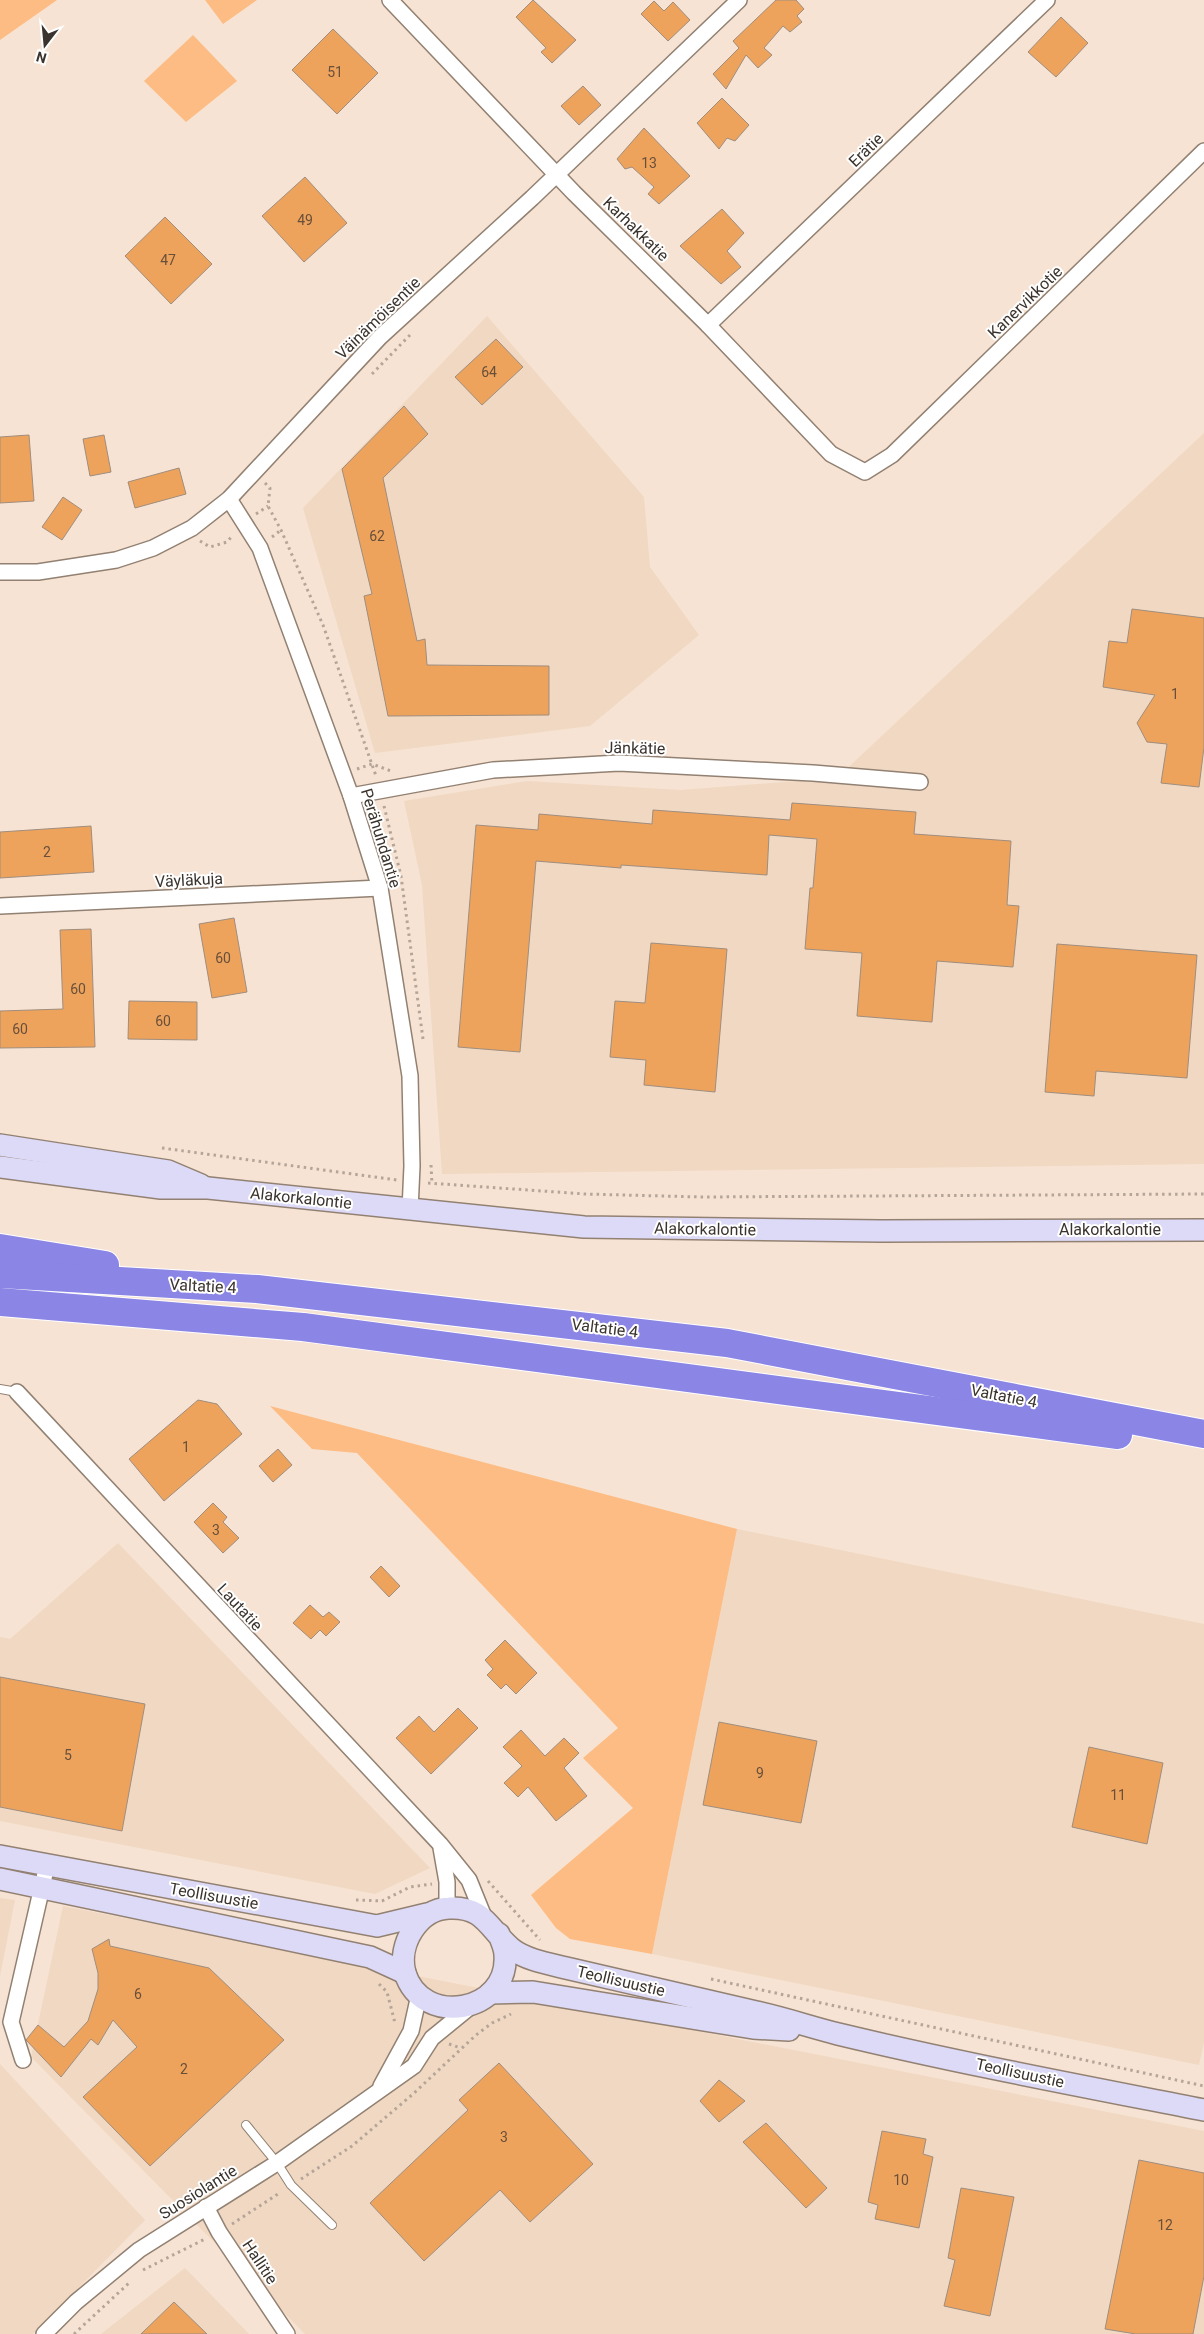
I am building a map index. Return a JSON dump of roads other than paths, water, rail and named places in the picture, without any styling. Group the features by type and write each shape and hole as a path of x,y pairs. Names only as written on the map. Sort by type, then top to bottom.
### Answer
{"highway":[{"path":"0,1248 257,1288"},
{"name":"Valtatie 4","path":"0,1274 257,1288 727,1344 1204,1434"},
{"name":"Valtatie 4","path":"3,1302 304,1327 1204,1447"}],"street":[{"name":"Karhakkatie","path":"390,0 558,174 574,193 708,325 831,454 866,472"},
{"name":"Väinämöisentie","path":"0,572 38,572 126,557 153,548 192,528 229,499 380,336 558,174 739,0"},
{"name":"Erätie","path":"708,325 1047,0"},
{"name":"Kanervikkotie","path":"866,472 892,455 1204,151"},
{"name":"Perähuhdantie","path":"229,499 260,548 351,796 380,888 410,1076 412,1182 410,1210"},
{"name":"Jänkätie","path":"351,796 493,770 619,763 813,773 920,782"},
{"name":"Väyläkuja","path":"0,906 380,888"},
{"name":"Alakorkalontie","path":"0,1145 168,1171 208,1188"},
{"name":"Alakorkalontie","path":"0,1167 161,1188 208,1188 584,1227 881,1231 1204,1230"},
{"name":"Lautatie","path":"17,1392 440,1844 469,1880 484,1916"},
{"path":"438,1911 447,1882 440,1844"},
{"name":"Teollisuustie","path":"0,1856 377,1926 438,1911"},
{"path":"22,2060 11,2022 47,1865"},
{"name":"Teollisuustie","path":"0,1879 370,1957 405,1973"},
{"path":"466,1908 484,1916 499,1934 505,1954 502,1975 491,1993 470,2006 443,2008 419,1995 405,1973 404,1950 412,1929 438,1911 466,1908"},
{"name":"Teollisuustie","path":"499,1934 513,1950 552,1965 759,2012 837,2034 1204,2110"},
{"name":"Teollisuustie","path":"491,1993 532,1992 753,2028 837,2034"},
{"name":"Suosiolantie","path":"379,2090 411,2030 419,1995"},
{"name":"Suosiolantie","path":"44,2334 76,2302 139,2250 277,2163 414,2066 432,2038 470,2006"},
{"name":"Hallitie","path":"206,2207 219,2232 287,2334"}],"lane":[{"path":"0,1389 17,1392"},
{"path":"246,2125 277,2163 291,2185 332,2224"}]}
